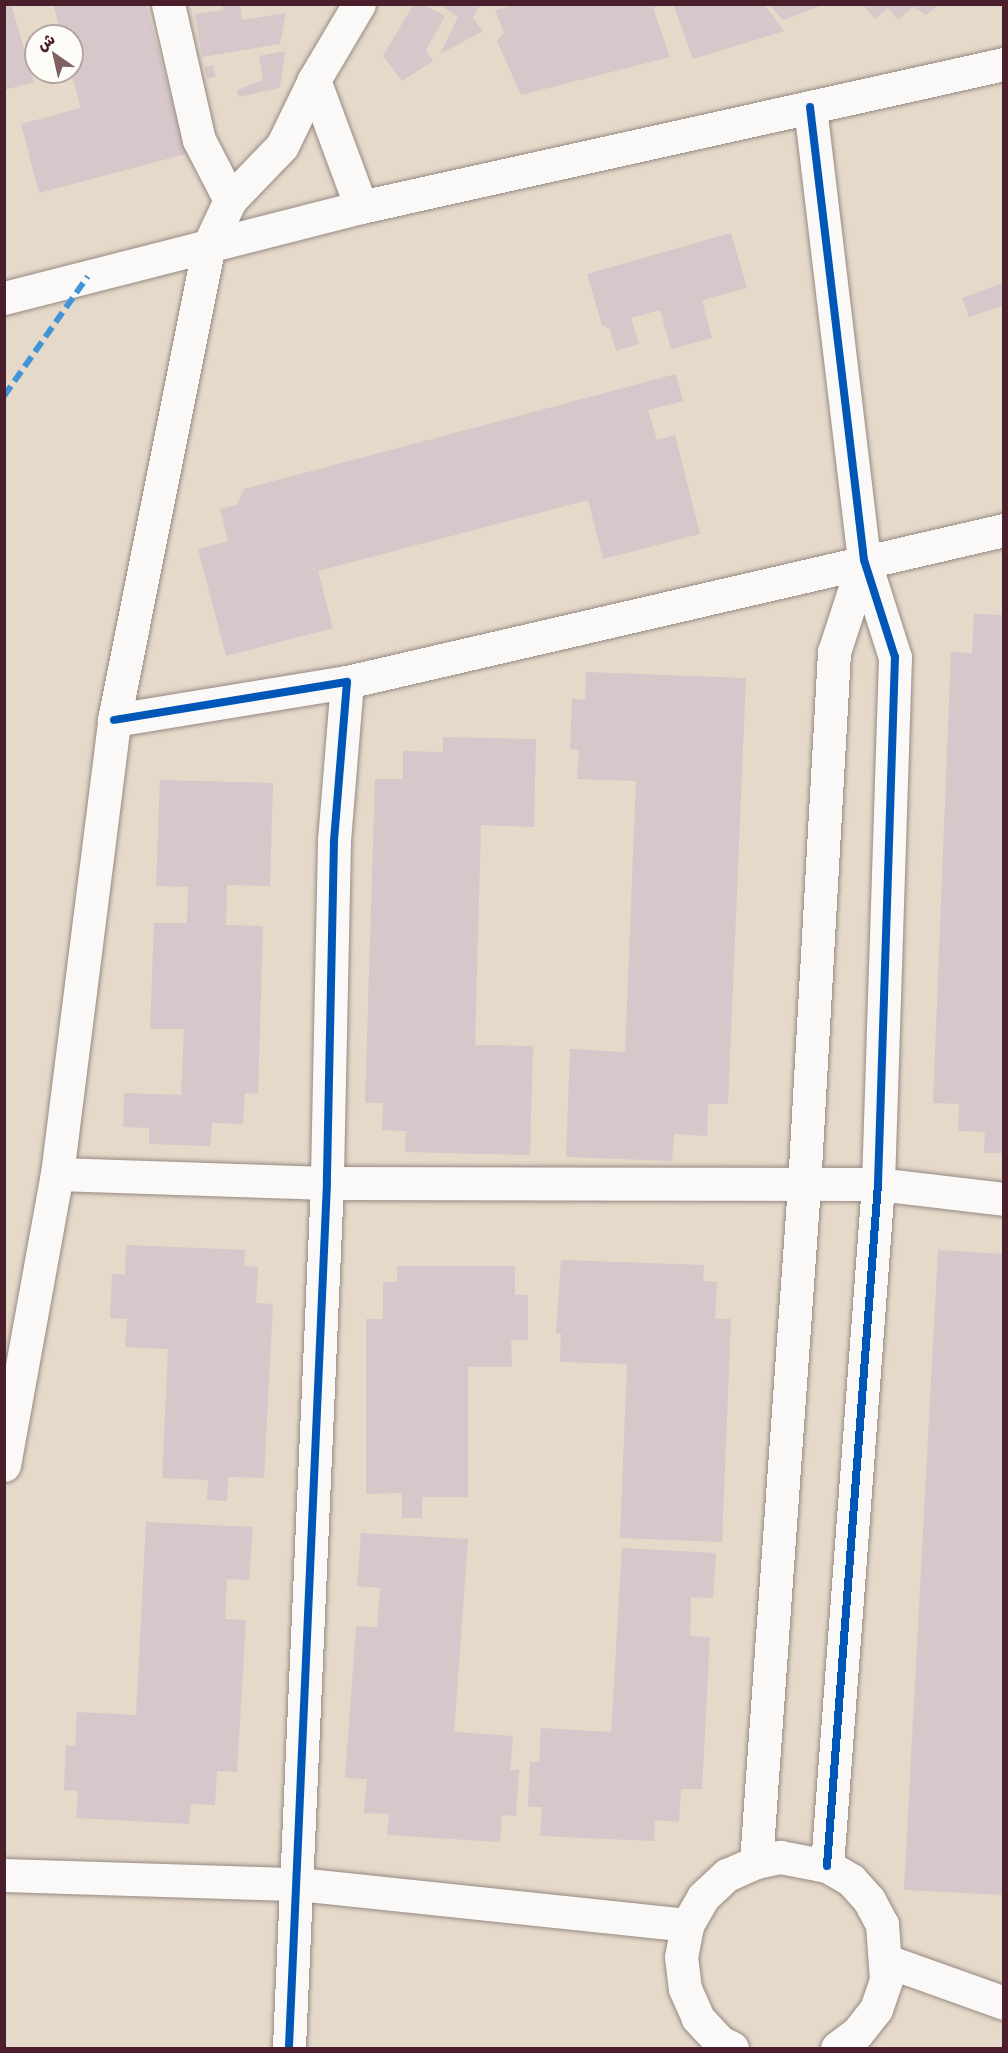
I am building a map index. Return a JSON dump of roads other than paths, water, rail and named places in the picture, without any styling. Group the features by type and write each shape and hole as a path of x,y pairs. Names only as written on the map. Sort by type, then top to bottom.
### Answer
{"street":[{"path":"168,4 199,140 230,200"},
{"path":"4,1464 57,1174 114,720 208,245 230,200 282,146 314,80 359,4"},
{"path":"4,298 361,207 1004,64"},
{"path":"314,80 361,207"},
{"path":"810,107 864,560 895,657 878,1184 827,1866"},
{"path":"114,720 347,682 864,560 1004,530"},
{"path":"756,1862 804,1186 834,652 864,560"},
{"path":"289,2049 327,1183 334,841 347,682"},
{"path":"57,1174 327,1183 804,1186 878,1184 1004,1199"},
{"path":"724,2046 698,2018 685,1989 681,1957 687,1925 703,1897 719,1882 756,1862 804,1859 827,1866 851,1880 869,1900 882,1924 886,1980 876,2009 857,2033 837,2049"},
{"path":"4,1875 298,1884 687,1925"},
{"path":"886,1960 1004,2002"}]}
